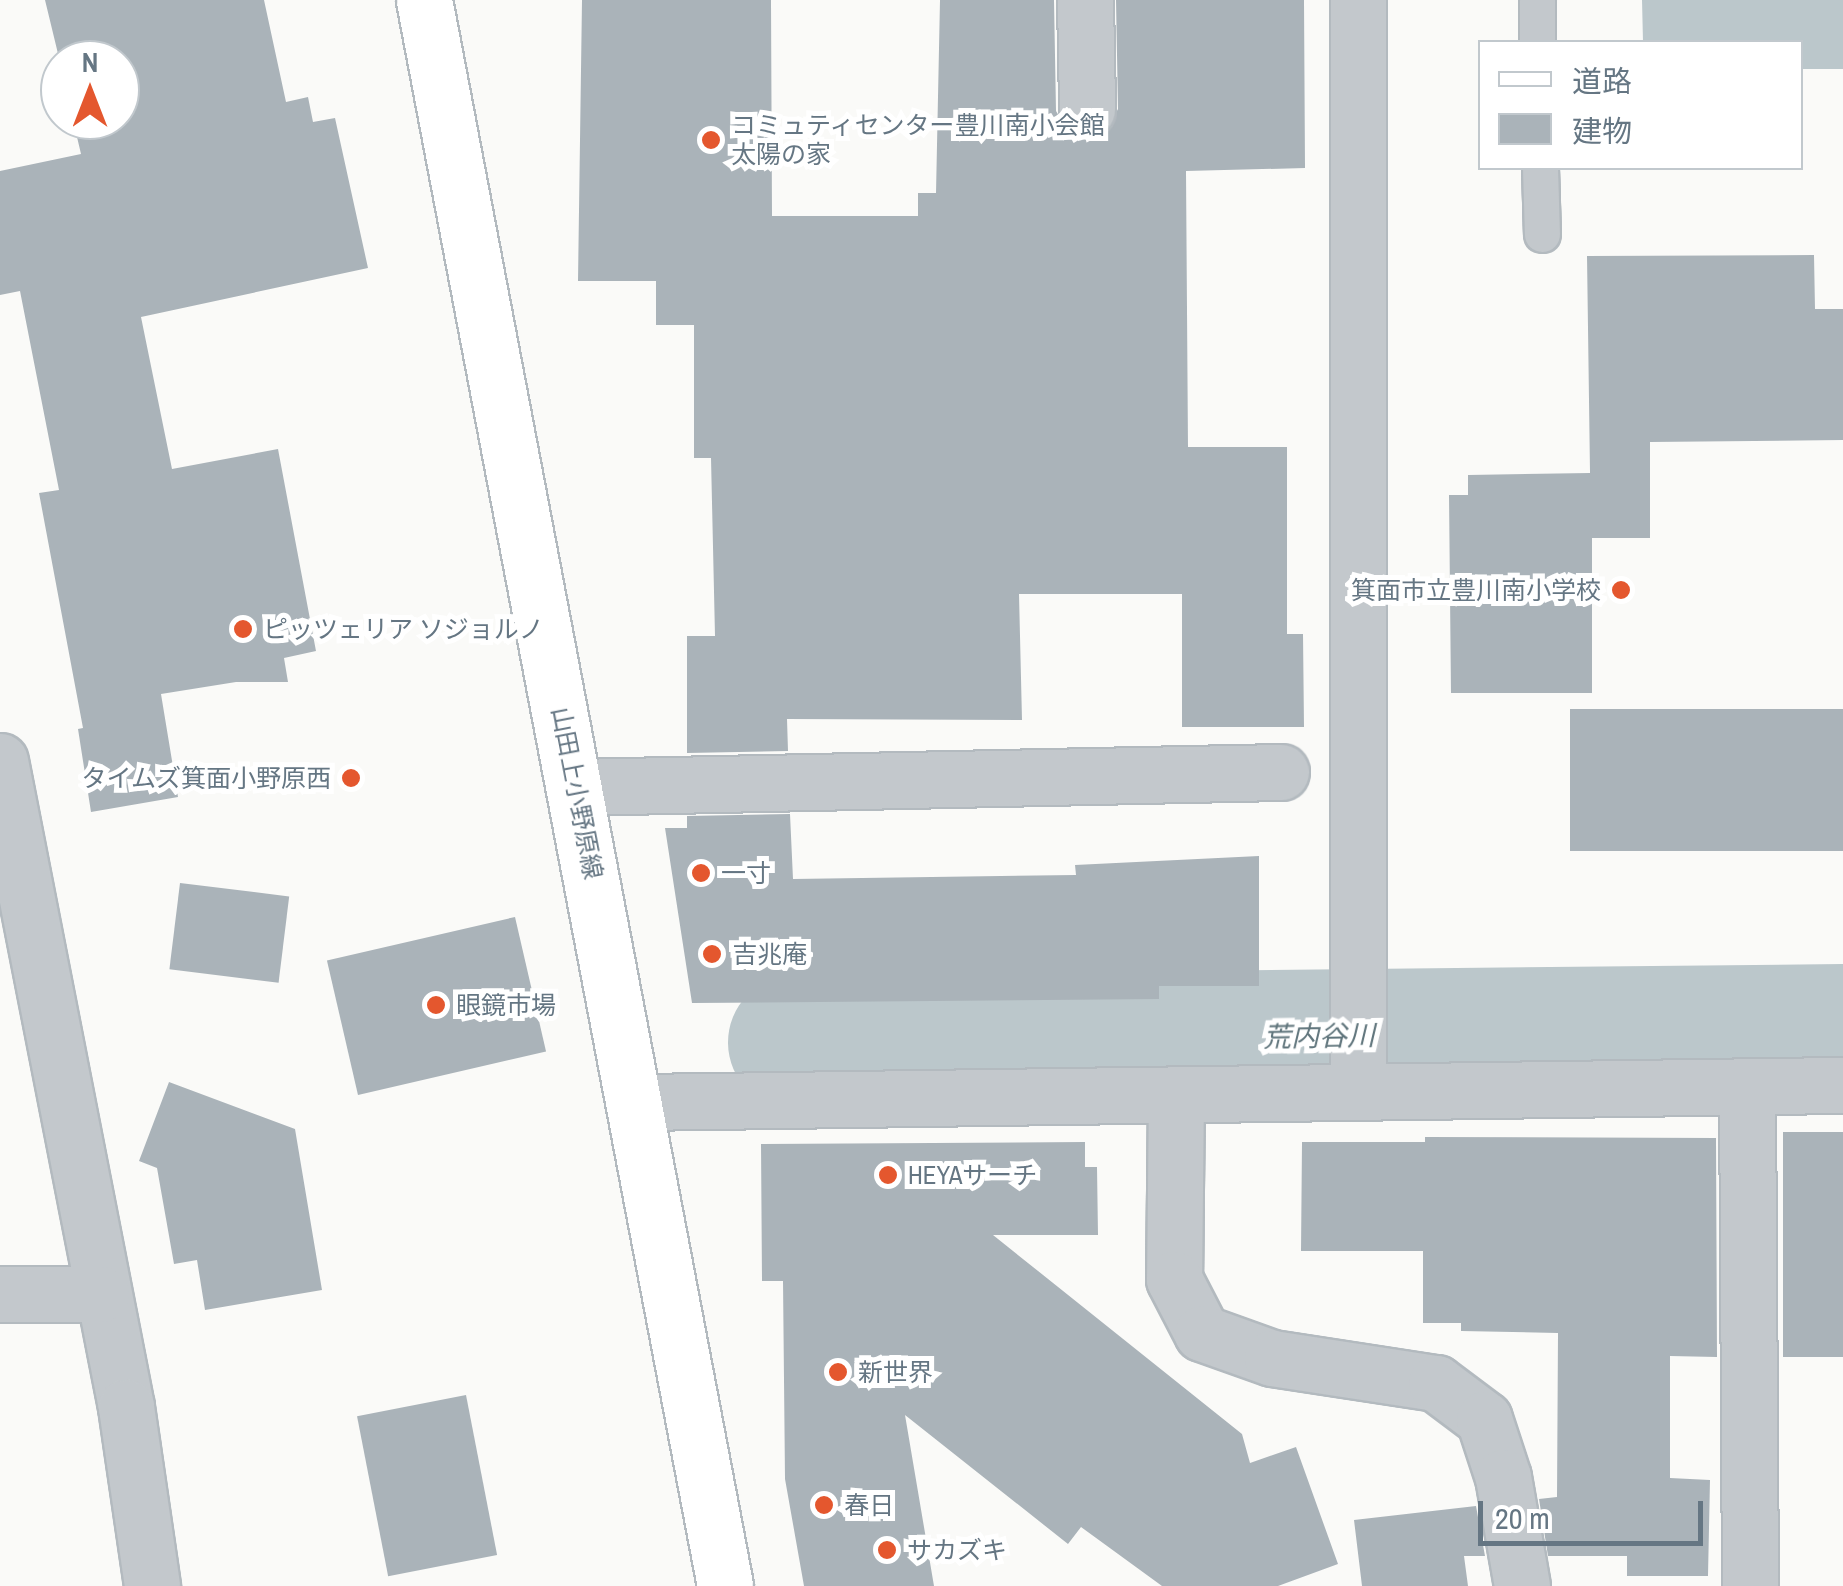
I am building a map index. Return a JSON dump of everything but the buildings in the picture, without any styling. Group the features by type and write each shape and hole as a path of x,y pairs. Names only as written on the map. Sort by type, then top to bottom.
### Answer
{"main road":[{"name":"山田上小野原線","path":"424,0 638,1102 726,1586"}],"street":[{"path":"1085,0 1087,110"},
{"path":"1357,1075 1358,0"},
{"path":"0,761 152,1586"},
{"path":"576,787 1281,772"},
{"path":"638,1102 1176,1094 1357,1075 1843,1085"},
{"path":"1747,1086 1750,1586"},
{"path":"1176,1094 1174,1279 1202,1333 1272,1358 1436,1383 1484,1419 1502,1477 1522,1586"},
{"path":"0,1294 101,1294"}],"lane":[{"path":"1536,0 1538,40"},
{"path":"1540,170 1542,234"}],"shaded area":[{"path":"1642,0 1843,0 1843,69 1803,69 1803,40 1643,40"}],"waterway":[{"name":"荒内谷川","path":"795,1042 1843,1031"}],"place":[{"name":"コミュティセンター豊川南小会館 太陽の家","path":"711,140"},
{"name":"箕面市立豊川南小学校","path":"1621,590"},
{"name":"ピッツェリア ソジョルノ","path":"243,629"},
{"name":"タイムズ箕面小野原西","path":"351,778"},
{"name":"一寸","path":"701,873"},
{"name":"吉兆庵","path":"712,954"},
{"name":"眼鏡市場","path":"436,1005"},
{"name":"HEYAサーチ","path":"888,1175"},
{"name":"新世界","path":"838,1372"},
{"name":"春日","path":"824,1505"},
{"name":"サカズキ","path":"887,1550"}]}
